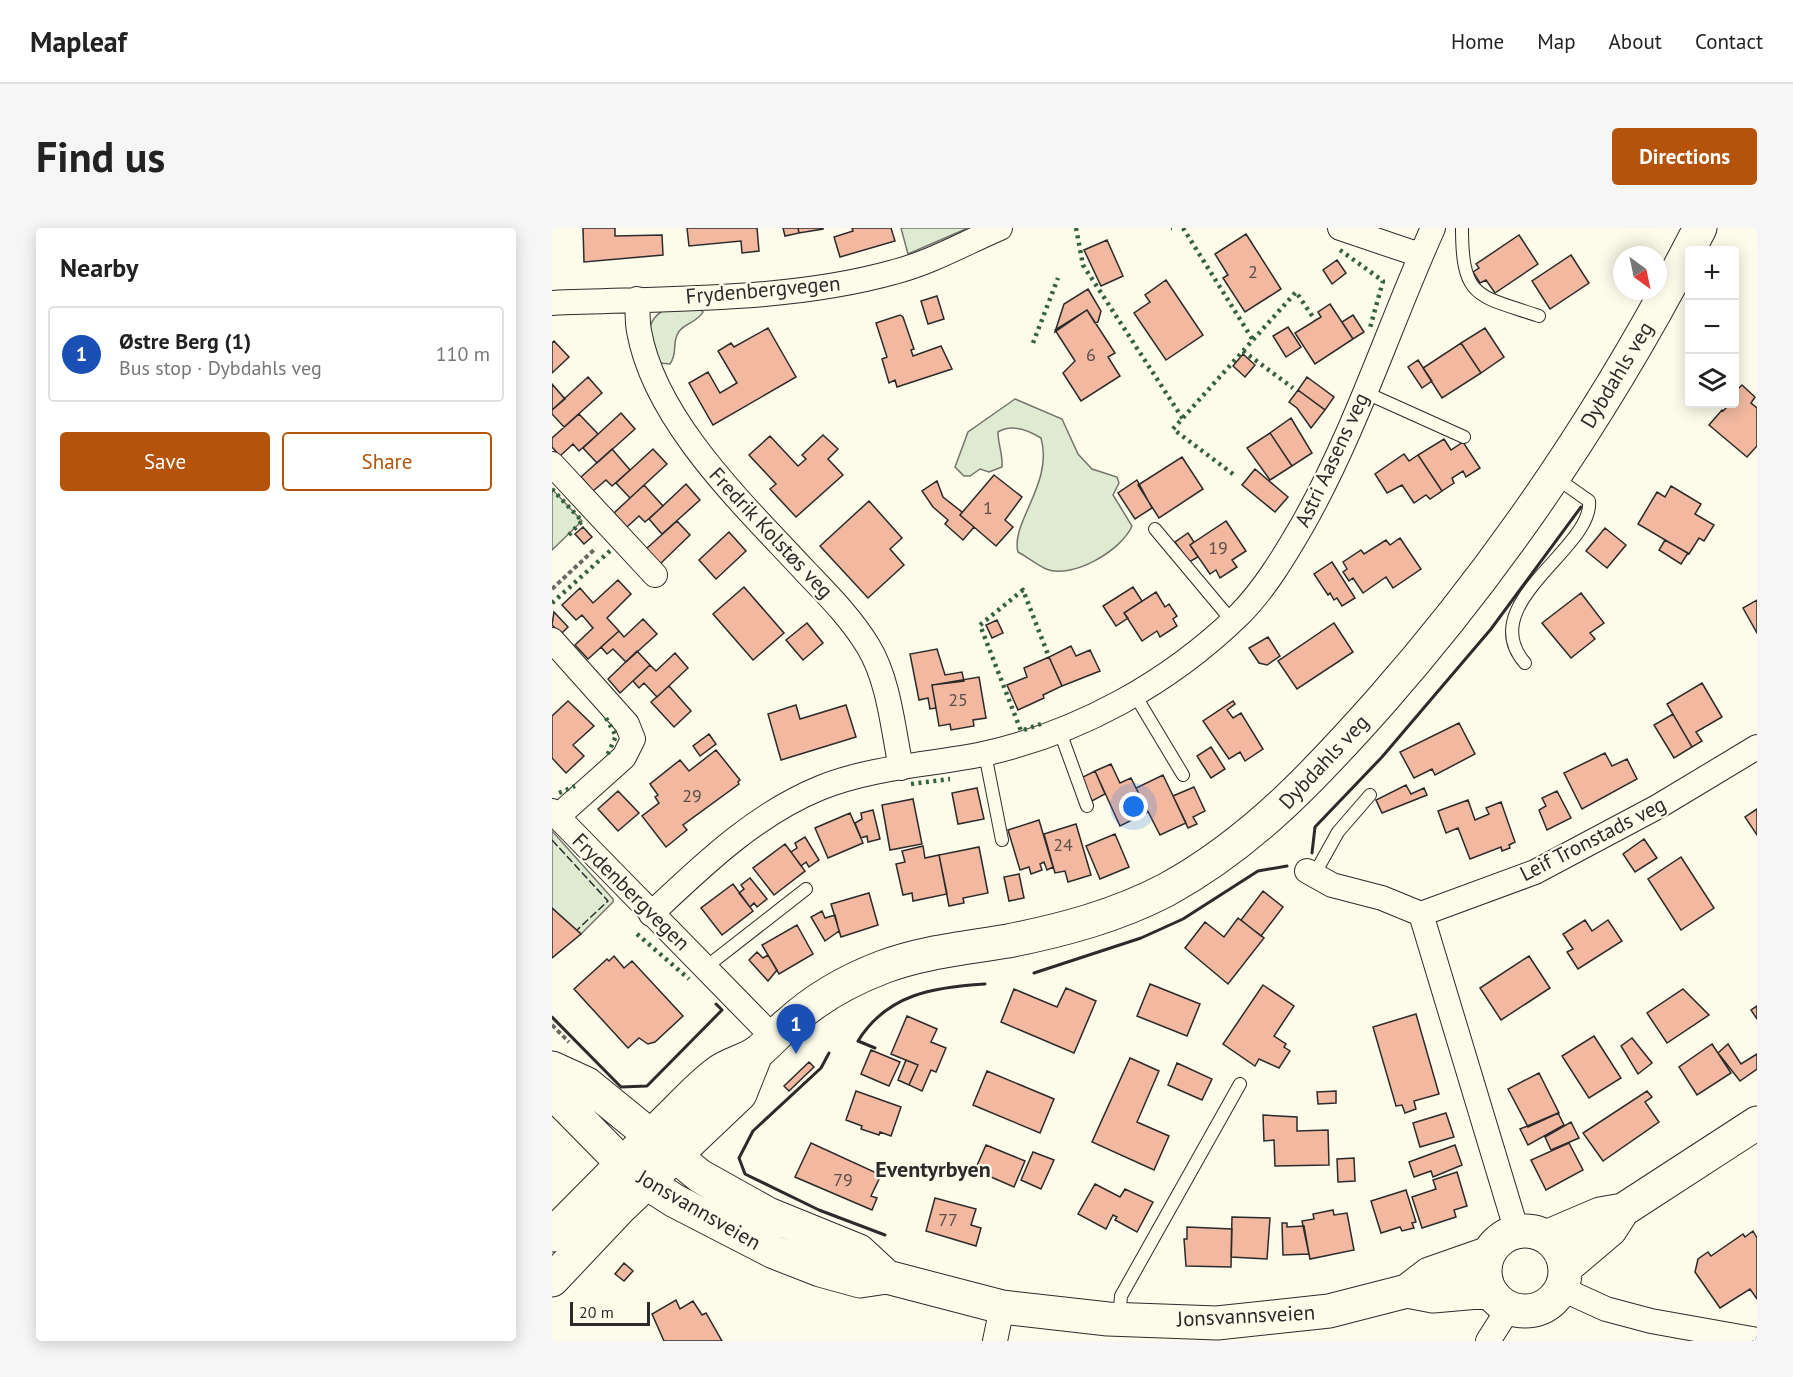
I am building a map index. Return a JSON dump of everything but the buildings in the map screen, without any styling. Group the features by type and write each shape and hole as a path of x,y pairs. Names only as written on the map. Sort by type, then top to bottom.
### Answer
{"street":[{"name":"Frydenbergvegen","path":"552,303 791,291 846,284 897,272 1000,228"},
{"path":"1340,228 1420,255"},
{"name":"Astri Aasens veg","path":"651,914 733,841 791,800 823,786 902,768 985,753 1060,732 1135,695 1194,654 1232,621 1267,582 1326,482 1433,228"},
{"name":"Dybdahls veg","path":"635,1174 649,1137 719,1071 764,1046 825,995 884,967 915,957 1089,923 1163,891 1239,844 1274,815 1406,673 1493,562 1554,476 1627,363 1700,228"},
{"name":"Fredrik Kolstøs veg","path":"637,299 639,331 648,364 674,415 706,462 842,610 869,647 880,675 902,768"},
{"path":"552,464 655,575"},
{"name":"Frydenbergvegen","path":"552,640 627,724 633,739 624,757 555,814 651,914 706,967 764,1046"},
{"name":"Leif Tronstads veg","path":"1421,914 1535,872 1659,806 1757,747"},
{"path":"1310,873 1332,885 1382,898 1421,914 1532,1234 1562,1253 1564,1278 1606,1310 1651,1322 1757,1340"},
{"path":"552,1235 635,1174 674,1158 741,1094 764,1046"},
{"name":"Jonsvannsveien","path":"552,1068 587,1084 674,1158 700,1176 768,1214 859,1251 887,1277"},
{"name":"Jonsvannsveien","path":"552,1076 565,1105 635,1174 721,1226 802,1263 860,1281 887,1277 1002,1307 1118,1320 1217,1323 1329,1311 1407,1291 1429,1274 1489,1253"},
{"path":"1488,1341 1499,1300 1485,1272 1489,1253 1501,1240 1623,1210 1757,1123"},
{"path":"552,1280 585,1242 635,1174"},
{"path":"1499,1300 1533,1311 1555,1299 1564,1278 1610,1230 1623,1210"},
{"name":"Jonsvannsveien","path":"1407,1291 1432,1296 1499,1300"},
{"path":"995,1341 1002,1307"}],"lane":[{"path":"1462,228 1462,260 1469,284 1483,297 1539,316"},
{"path":"1364,392 1464,437"},
{"path":"1525,663 1515,652 1512,637 1515,618 1532,583 1582,527 1590,511 1589,501 1554,476"},
{"path":"1155,530 1232,621"},
{"path":"1135,695 1183,775"},
{"path":"1060,732 1087,806"},
{"path":"985,753 1002,840"},
{"path":"1310,873 1338,832 1370,795"},
{"name":"Frydenbergvegen","path":"706,967 806,889"},
{"path":"1118,1320 1121,1296 1240,1084"}],"path":[{"path":"552,589 614,531"}],"green space":[{"path":"901,228 968,228 908,254"},
{"path":"669,307 699,307 703,312 679,331 670,364 660,363 650,331 654,319"},
{"path":"1015,399 1062,419 1078,454 1092,469 1117,477 1119,483 1113,495 1132,526 1118,544 1095,561 1082,567 1057,571 1046,569 1018,552 1017,541 1020,528 1042,471 1041,438 1020,429 1003,429 998,432 1002,467 989,472 980,469 970,476 964,476 955,467 968,432"},
{"path":"552,489 582,521 552,550"},
{"path":"552,831 613,899 613,902 581,934 552,908"}],"hedge":[{"path":"1076,228 1083,265 1183,419"},
{"path":"1183,228 1253,340"},
{"path":"1340,250 1383,281 1370,328"},
{"path":"1033,343 1058,278"},
{"path":"1233,474 1173,429 1296,292 1315,320"},
{"path":"1243,351 1293,388"},
{"path":"552,489 582,521 568,536"},
{"path":"552,603 611,550"},
{"path":"1041,724 1021,731 980,625 1023,590 1049,657"},
{"path":"606,718 616,736 606,758"},
{"path":"911,784 950,779"},
{"path":"559,793 575,786"},
{"path":"637,934 689,979"}],"fence":[{"path":"552,840 608,901 577,930"}],"wall":[{"path":"1312,853 1315,827 1382,757 1491,629 1581,507"},
{"path":"1034,973 1141,938 1183,919 1258,871 1287,866"},
{"path":"875,1048 858,1041 870,1025 897,1003 930,991 985,984"},
{"path":"552,1017 621,1087 647,1086 722,1010 716,1004"},
{"path":"829,1053 821,1068 753,1131 739,1158 745,1174 819,1210 885,1235"}],"place":[{"name":"Østre Berg (1)","path":"796,1054"}],"district":[{"name":"Eventyrbyen","path":"933,1169"}]}
